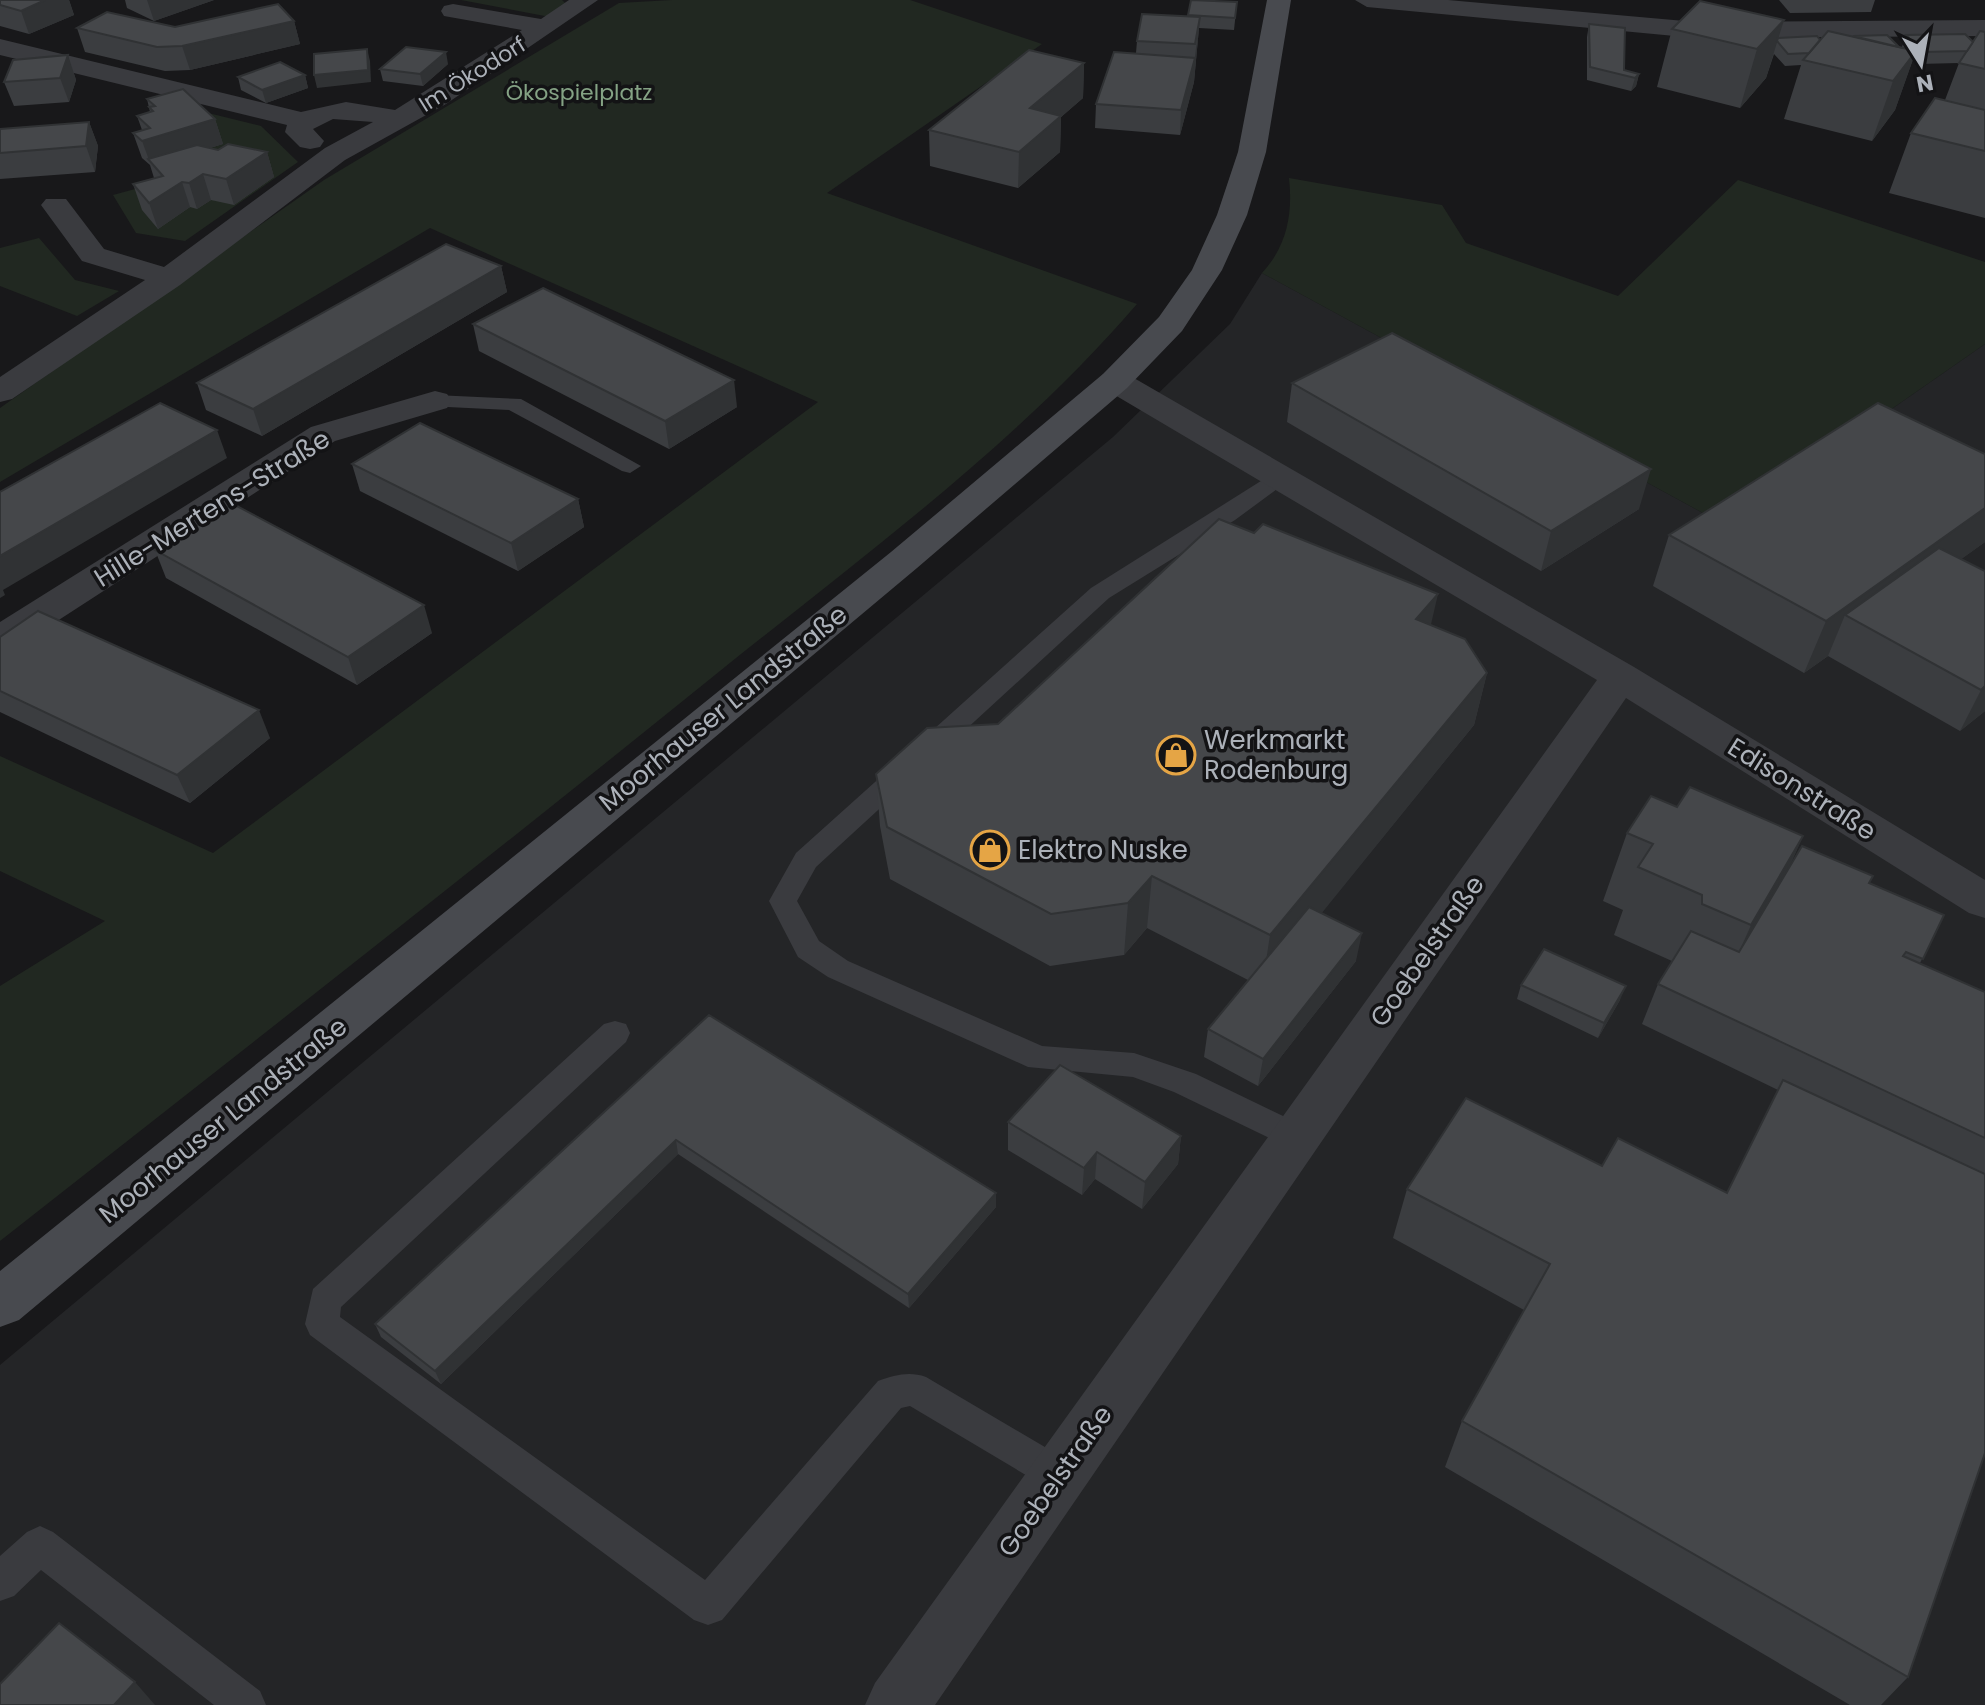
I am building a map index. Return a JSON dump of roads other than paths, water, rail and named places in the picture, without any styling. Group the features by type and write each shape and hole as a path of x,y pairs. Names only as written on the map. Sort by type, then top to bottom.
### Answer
{"street":[{"name":"Im Ökodorf","path":"0,392 169,278 343,149 437,98 586,0"},
{"name":"Moorhauser Landstraße","path":"0,1303 904,560 1115,381 1171,324 1207,270 1232,215 1252,152 1279,0"},
{"path":"1367,0 1696,30 1985,28"},
{"name":"Im Ökodorf","path":"453,11 546,27"},
{"path":"0,47 304,121 342,111 397,119"},
{"path":"304,121 299,132 306,139 343,149"},
{"path":"56,205 93,255 169,278"},
{"path":"1115,381 1620,676"},
{"name":"Hille-Mertens-Straße","path":"0,640 323,434 435,401"},
{"name":"Edisonstraße","path":"1620,676 1985,901"},
{"name":"Goebelstraße","path":"897,1705 1620,676"}],"lane":[{"path":"435,401 513,404 630,466"},
{"path":"1280,476 1227,515 1100,593 806,860 783,901 808,949 838,969 1039,1058 1134,1065 1185,1083 1297,1137"},
{"path":"615,1033 325,1300 322,1324 708,1606 891,1393 913,1389 1059,1475"},
{"path":"0,1582 40,1545 246,1705"}],"place":[{"name":"Werkmarkt Rodenburg","path":"1176,755"},
{"name":"Elektro Nuske","path":"990,850"}],"park label":[{"name":"Ökospielplatz","path":"579,92"}]}
